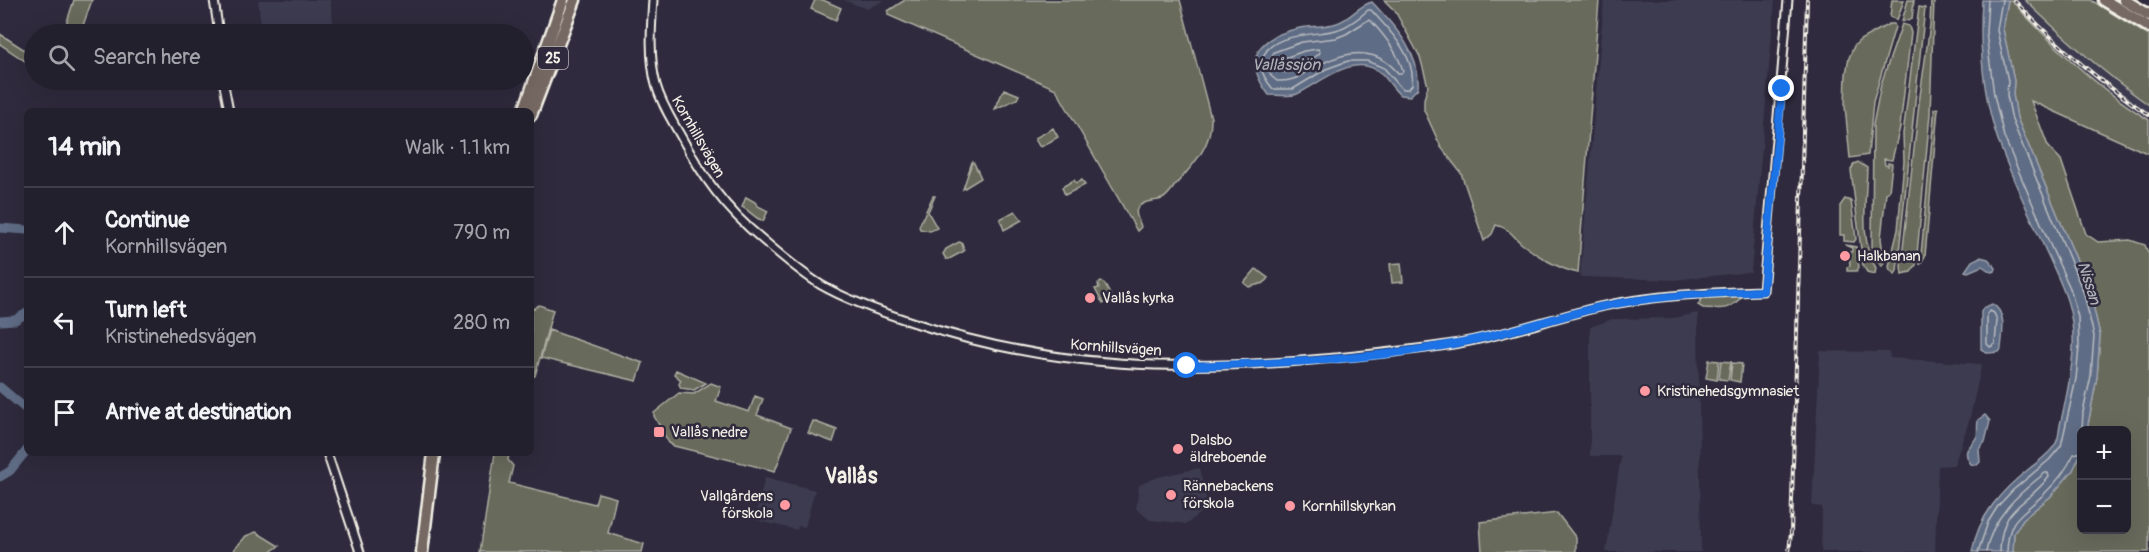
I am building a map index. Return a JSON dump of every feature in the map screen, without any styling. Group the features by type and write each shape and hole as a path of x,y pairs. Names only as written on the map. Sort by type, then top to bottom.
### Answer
{"highway":[{"name":"25","path":"534,83 563,0"},
{"name":"25","path":"534,108 575,0"},
{"path":"2104,0 2149,27"},
{"path":"2124,0 2149,15"},
{"name":"25","path":"525,108 531,90"},
{"path":"422,552 434,456"}],"street":[{"path":"214,0 218,24"},
{"name":"Kornhillsvägen","path":"653,0 652,52 656,84 663,106 695,163 733,214 798,269 821,285 866,307 951,336 979,343 1048,357 1103,363 1187,366 1282,363 1382,353 1469,341 1600,307 1646,299 1763,291 1788,0"},
{"path":"225,90 228,108"},
{"path":"328,456 360,552"}],"shaded area":[{"path":"258,0 330,0 334,24 261,24"},
{"path":"843,0 885,0 867,9"},
{"path":"1604,0 1775,0 1751,272 1674,280 1580,277"},
{"path":"2011,0 2025,0 2116,82 2149,105 2149,120 2097,82 2042,33"},
{"name":"Kristinehedsgymnasiet","path":"1698,313 1701,552 1606,552 1621,456 1590,456 1590,327 1612,319 1673,318"},
{"path":"1820,351 1889,352 1890,358 1982,364 1970,418 1954,465 1938,466 1935,552 1821,552 1822,507 1812,506"},
{"name":"Rännebackens förskola","path":"1199,468 1208,506 1187,524 1150,520 1136,509 1139,485 1158,477"},
{"name":"Vallgårdens förskola","path":"765,477 815,490 805,527 798,526 797,530 754,520"}],"green space":[{"path":"74,0 92,0 84,24 66,24"},
{"path":"815,0 823,0 841,8 836,20 811,9"},
{"path":"905,0 1180,0 1211,118 1209,137 1196,161 1166,196 1139,206 1136,214 1141,227 1137,231 1056,89 888,15 888,11"},
{"path":"1384,0 1599,0 1578,273 1542,258 1522,244 1508,230 1496,225 1492,234 1484,241 1461,173 1441,147 1424,110 1424,99 1428,86 1420,57 1395,11"},
{"path":"1892,0 1904,0 1897,20 1890,17"},
{"path":"1908,0 1914,0 1912,19 1902,21"},
{"path":"1931,0 1934,0 1930,114 1916,265 1911,272 1902,274 1901,267"},
{"path":"2008,0 2011,0 2042,33 2093,80 2149,120 2149,154 2031,101 2048,146 2061,160 2086,234 2098,242 2130,240 2145,245 2149,255 2149,552 2013,552 2014,533 2023,519 2050,497 2073,470 2077,462 2077,534 2131,534 2131,426 2088,426 2097,377 2100,335 2090,292 2017,118 2013,94 2014,81 2003,29"},
{"path":"2025,0 2091,0 2149,36 2149,105 2085,55"},
{"path":"1919,7 1925,8 1895,274 1889,266 1898,230 1904,161 1903,134"},
{"path":"1889,24 1894,24 1895,27 1873,102 1868,155 1850,158 1845,106 1849,58 1854,46 1860,40"},
{"path":"1902,24 1909,26 1911,33 1900,127 1892,160 1884,159 1885,165 1892,164 1881,238 1884,262 1882,266 1877,261 1872,248 1873,125 1881,84"},
{"path":"0,34 24,50 24,60 0,44"},
{"path":"1004,89 1019,95 1017,99 995,109"},
{"path":"1937,108 1925,256 1920,265 1934,109"},
{"path":"1053,128 1058,137 1039,146 1035,139"},
{"path":"972,162 981,178 963,189"},
{"path":"1858,162 1867,168 1865,232 1867,245 1876,268 1875,274 1867,272 1863,265 1851,170"},
{"path":"1074,180 1076,183 1082,180 1085,185 1065,195 1062,187"},
{"path":"935,196 928,212 937,228 930,231 920,229 919,226"},
{"path":"746,197 768,211 763,221 742,207"},
{"path":"1845,199 1851,201 1856,239 1854,242 1844,241 1844,235 1840,235 1840,206"},
{"path":"1015,211 1022,220 1004,230 1000,219"},
{"path":"959,242 962,243 964,251 946,259 943,254 946,249"},
{"path":"1845,245 1856,247 1859,267 1857,271 1847,271 1847,267 1850,266 1849,252 1852,252 1852,248"},
{"path":"1401,263 1403,282 1392,283 1390,264"},
{"path":"1256,269 1268,278 1264,283 1249,287 1244,283"},
{"path":"1104,283 1112,298 1103,304 1095,289 1099,288 1098,284"},
{"path":"1742,296 1725,308 1703,308 1698,305 1703,297"},
{"path":"539,305 553,310 534,376 534,308"},
{"path":"549,330 643,363 637,381 541,358"},
{"path":"1709,360 1719,361 1717,380 1706,378"},
{"path":"1721,361 1731,362 1728,380 1719,379"},
{"path":"1732,363 1742,364 1740,382 1730,380"},
{"path":"676,370 706,383 694,390 681,388 679,384 681,380 674,374"},
{"path":"711,383 721,387 716,401 749,412 755,396 763,399 757,415 791,428 775,471 669,443 654,413 679,393 694,394"},
{"path":"813,421 837,430 833,442 808,433"},
{"path":"495,456 509,456 508,460 513,466 509,483 595,504 598,493 616,498 608,533 644,544 642,552 480,552"},
{"path":"1557,513 1576,538 1576,552 1482,552 1480,522"},
{"path":"256,532 279,546 270,552 232,552 246,536"}],"water":[{"path":"1982,0 2008,0 2003,29 2014,81 2013,94 2017,118 2090,292 2100,335 2097,377 2088,426 2077,426 2077,462 2073,470 2050,497 2023,519 2014,533 2013,552 1972,552 1980,527 1993,505 2010,485 2054,447 2057,441 2070,377 2073,333 2066,296 2020,195 1998,140 1983,70"},
{"name":"Vallåssjön","path":"1372,2 1397,31 1411,52 1418,75 1418,88 1410,96 1400,95 1382,74 1361,65 1338,71 1297,94 1269,95 1256,70 1255,60 1264,43 1285,32 1337,23"},
{"path":"1980,257 1988,259 1996,268 1995,271 1991,272 1982,266 1968,272 1965,271 1972,261"},
{"path":"1992,304 2000,313 2003,331 1999,352 1988,353 1981,349 1981,312 1983,308"},
{"path":"1985,415 1990,421 1985,442 1979,449 1980,462 1977,465 1971,464 1967,451 1977,436 1978,420"}],"waterway":[{"path":"0,228 24,230"},
{"path":"0,321 15,320 24,315"},
{"path":"0,387 24,407"},
{"path":"0,477 10,471 24,454"}],"railway":[{"path":"1789,552 1807,0"},
{"path":"2014,0 2078,61 2149,115"}],"place":[{"name":"Halkbanan","path":"1845,256"},
{"name":"Vallås kyrka","path":"1090,298"},
{"name":"Kristinehedsgymnasiet","path":"1645,391"},
{"name":"Vallås nedre","path":"659,432"},
{"name":"Dalsbo äldreboende","path":"1178,449"},
{"name":"Rännebackens förskola","path":"1171,495"},
{"name":"Vallgårdens förskola","path":"785,505"},
{"name":"Kornhillskyrkan","path":"1290,506"}],"district":[{"name":"Vallås","path":"851,476"}],"route":[{"path":"1187,366 1282,363 1454,344 1514,331 1600,307 1646,299 1763,291 1782,89"}],"water label":[{"name":"Nissan","path":"2089,283"}]}
